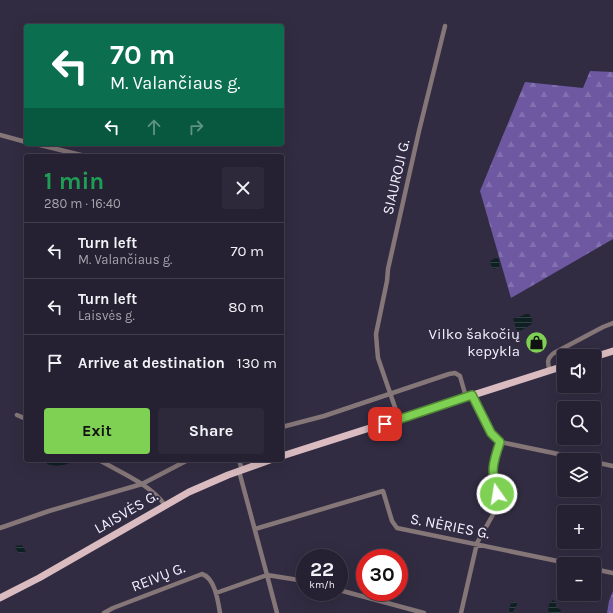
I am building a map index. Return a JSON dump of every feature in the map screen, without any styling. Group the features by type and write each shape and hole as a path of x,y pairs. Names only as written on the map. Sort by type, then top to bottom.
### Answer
{"main road":[{"path":"601,355 613,351"},
{"path":"284,455 557,368"},
{"name":"LAISVĖS G.","path":"0,598 39,578 165,505 208,483 264,462"}],"street":[{"name":"SIAUROJI G.","path":"399,419 378,358 376,334 388,270 417,138 445,26"},
{"path":"0,135 24,141"},
{"path":"44,146 77,154"},
{"path":"550,371 548,361 550,356 613,323"},
{"path":"284,426 324,416 424,381 455,373 460,376 469,396 491,433 500,442 557,454"},
{"path":"17,414 24,419"},
{"path":"461,613 477,543 495,511 497,494 492,474 500,442"},
{"path":"103,462 142,484 158,496 165,505"},
{"path":"0,528 49,511 142,484 184,462"},
{"path":"239,462 277,613"},
{"path":"601,463 613,466"},
{"name":"S. NĖRIES G.","path":"255,529 383,491 392,521 397,528 477,543 557,561"},
{"path":"601,570 613,573"},
{"name":"REIVŲ G.","path":"104,613 120,605 202,574 208,578 216,593 220,613"},
{"path":"216,593 267,575 296,580"},
{"path":"348,592 424,613"}],"green space":[{"path":"590,71 613,72 613,239 511,298 480,191 525,82 583,88"},
{"path":"613,591 613,613 607,613 609,601"}],"shaded area":[{"path":"497,257 500,262 499,267 494,269 490,261"},
{"path":"529,314 532,319 532,324 522,330 517,331 513,319"},
{"path":"47,462 71,462 65,465 57,466 47,464"},
{"path":"22,545 26,552 19,553 15,546"},
{"path":"553,600 556,602 556,607 561,610 560,613 552,613 548,611 549,604"},
{"path":"512,601 517,603 517,605 512,613 509,611"}],"place":[{"name":"Vilko šakočių kepykla","path":"536,343"}],"route":[{"path":"385,424 472,395 480,414 491,433 496,440 500,442 492,474 497,494"}]}
